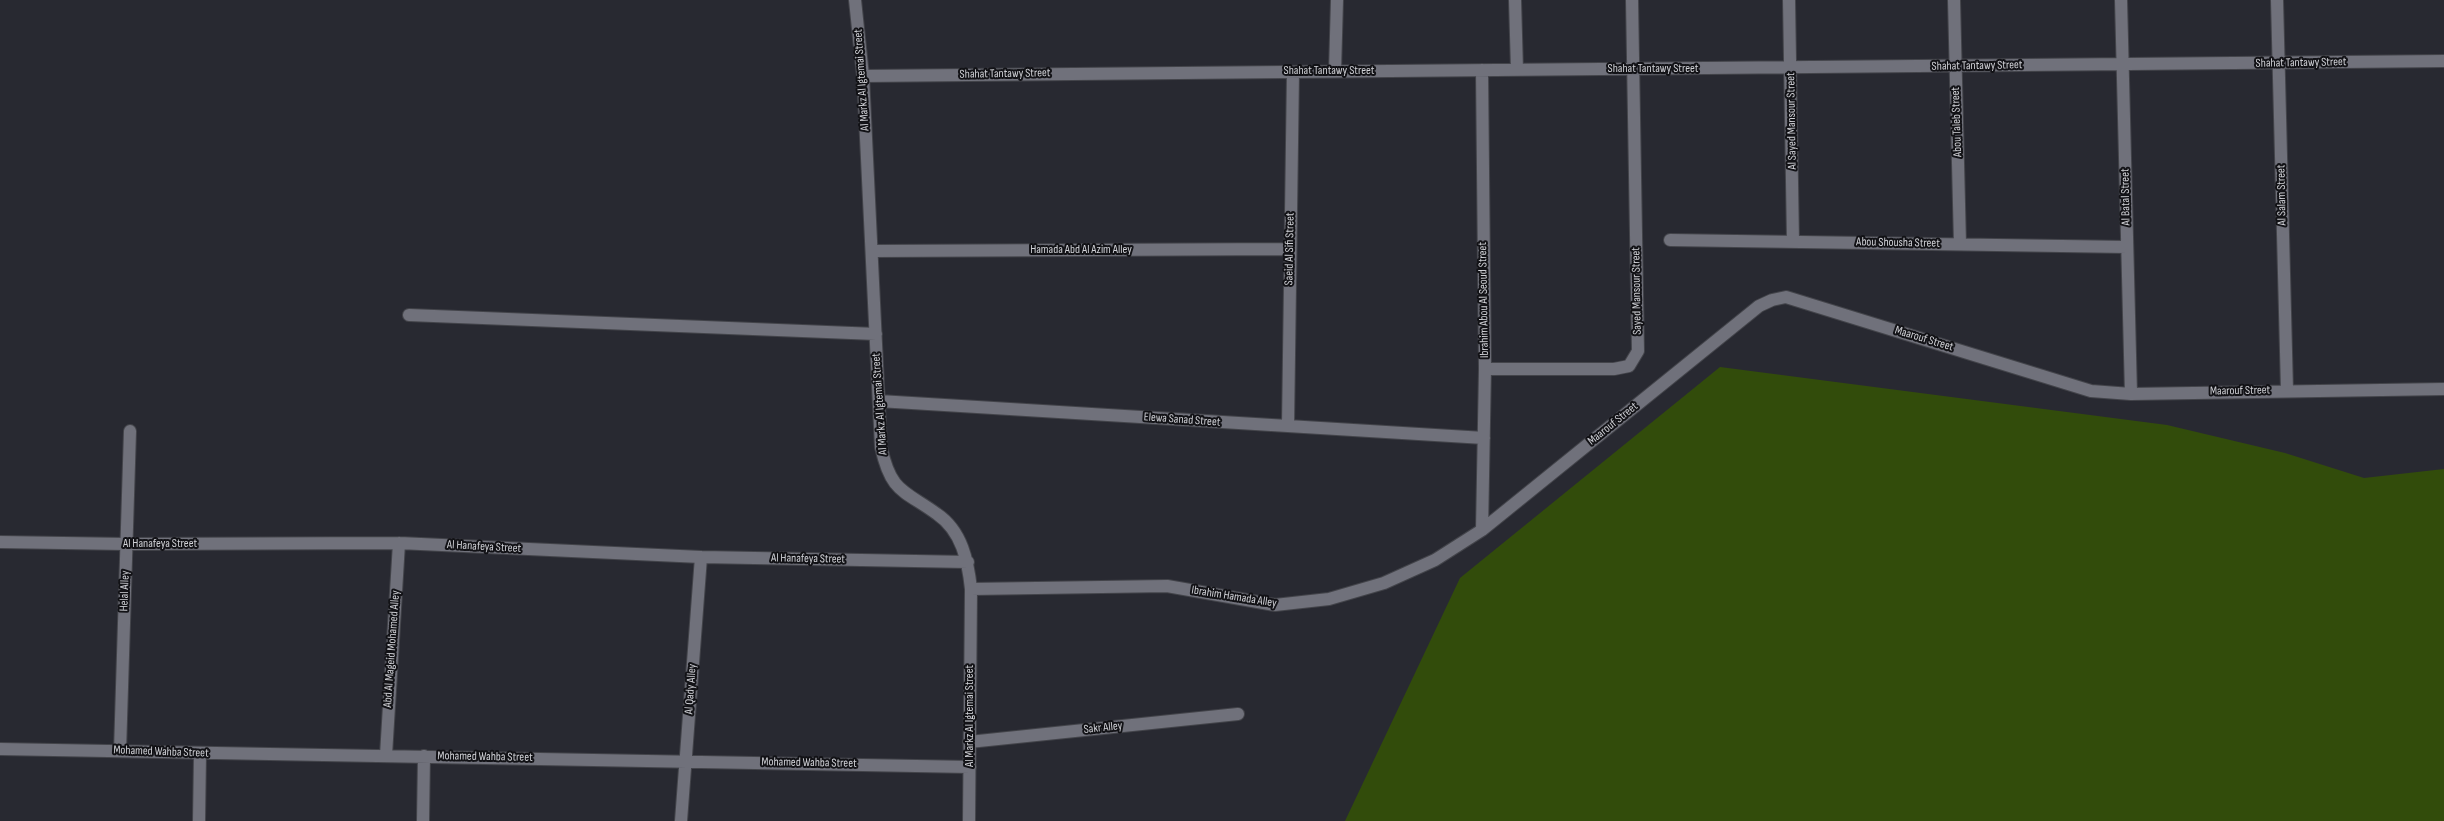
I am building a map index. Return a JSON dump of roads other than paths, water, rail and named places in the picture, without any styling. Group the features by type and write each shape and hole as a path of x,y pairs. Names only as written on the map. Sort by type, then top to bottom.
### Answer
{"street":[{"name":"Al Markz Al Igtemai Street","path":"855,0 863,76 881,447 885,468 896,485 912,499 938,514 958,537 968,562 970,589 969,821"},
{"path":"1335,71 1337,0"},
{"path":"1515,0 1517,70"},
{"name":"Sayed Mansour Street","path":"1485,369 1614,369 1629,366 1638,351 1632,0"},
{"name":"Al Sayed Mansour Street","path":"1789,0 1792,68 1793,242"},
{"name":"Abou Taleb Street","path":"1954,0 1960,244"},
{"name":"Al Batal Street","path":"2121,0 2130,394"},
{"name":"Al Salam Street","path":"2277,0 2287,390"},
{"name":"Shahat Tantawy Street","path":"863,76 2444,61"},
{"name":"Ibrahim Abou Al Seoud Street","path":"1482,70 1485,369 1482,530"},
{"name":"Saeid Al Sifi Street","path":"1288,426 1293,72"},
{"name":"Abou Shousha Street","path":"1670,240 2127,246"},
{"name":"Hamada Abd Al Azim Alley","path":"872,251 1290,250"},
{"name":"Maarouf Street","path":"1482,530 1759,306 1772,300 1786,297 1800,300 2091,391 2130,394 2287,390 2444,389"},
{"path":"409,315 876,334"},
{"name":"Elewa Sanad Street","path":"879,401 1484,438"},
{"name":"Helal Alley","path":"120,751 130,431"},
{"name":"Ibrahim Hamada Alley","path":"970,589 1167,586 1275,605 1330,599 1384,583 1435,560 1482,530"},
{"name":"Al Hanafeya Street","path":"0,542 126,544 399,543 701,558 968,562"},
{"name":"Abd Al Mageid Mohamed Alley","path":"386,755 399,543"},
{"name":"Al Qady Alley","path":"681,821 701,558"},
{"name":"Sakr Alley","path":"969,742 1238,714"},
{"name":"Mohamed Wahba Street","path":"0,749 200,754 386,755 970,767"},
{"path":"199,821 200,754"},
{"path":"423,821 424,756"}]}
